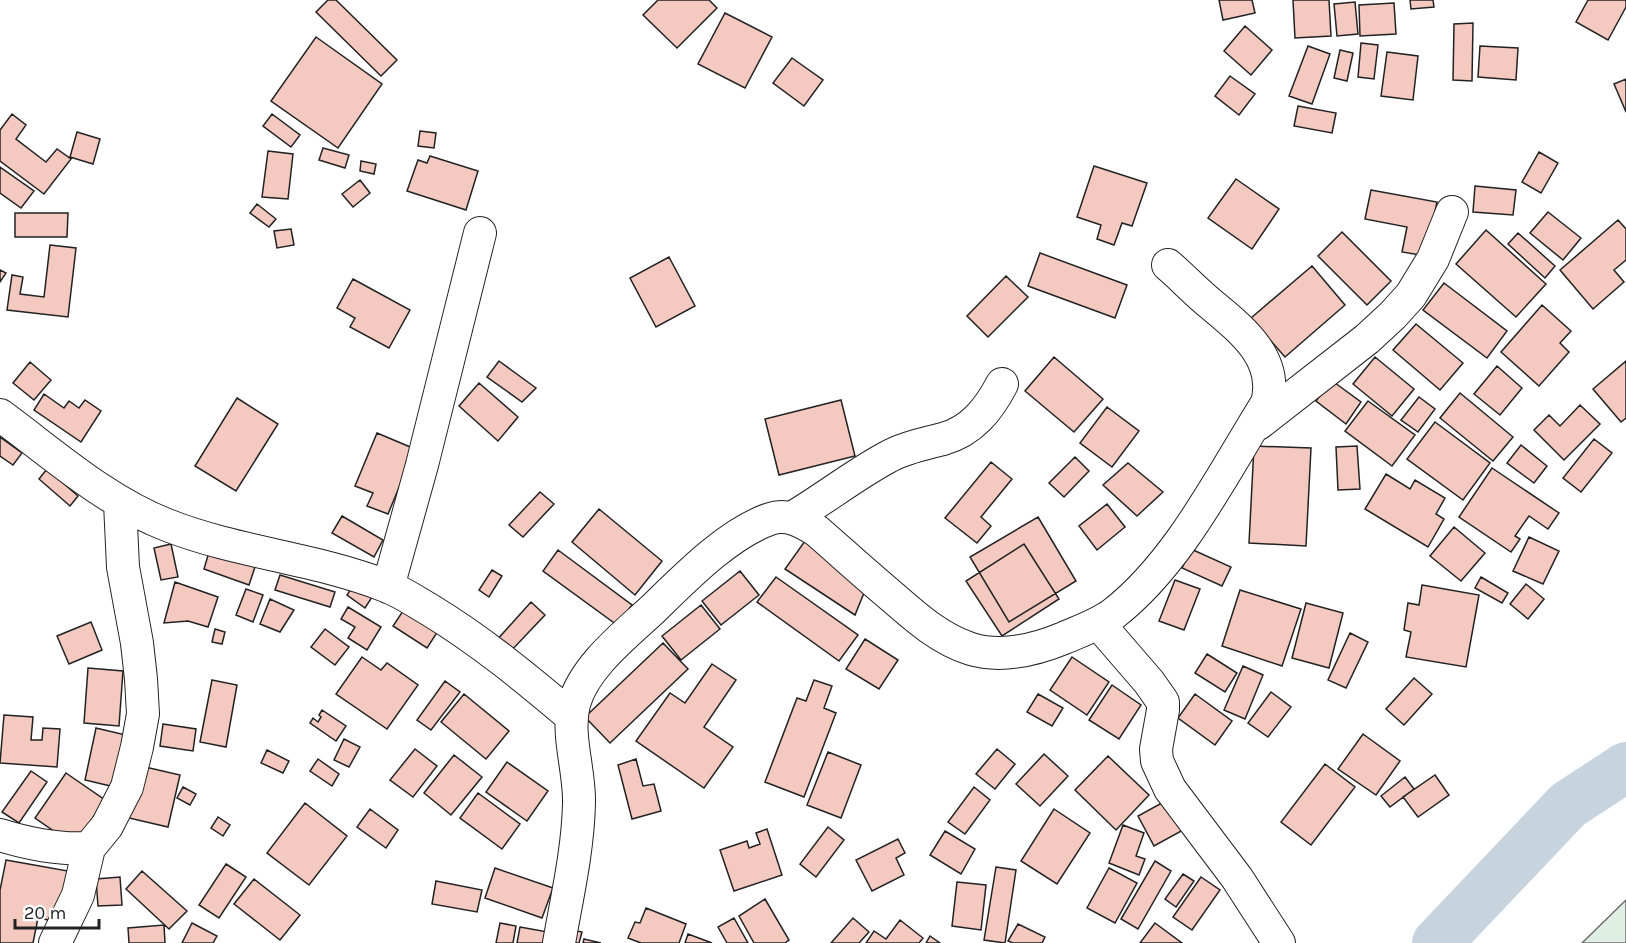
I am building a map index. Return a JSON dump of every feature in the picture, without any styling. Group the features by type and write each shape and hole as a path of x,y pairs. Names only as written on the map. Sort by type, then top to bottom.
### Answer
{"street":[{"path":"1250,431 1367,339 1393,315 1411,295 1433,259 1452,212"},
{"path":"388,587 422,465 480,233"},
{"path":"559,943 574,860 579,803 572,717 579,692 609,650 700,564 746,531 782,517 792,518 817,531 923,623 942,635 971,649 1020,652 1053,642 1098,623 1124,604 1172,554 1201,513 1267,403 1270,392 1269,378 1261,356 1252,341 1229,317 1214,307 1168,265"},
{"path":"792,518 825,499 887,457 914,446 945,438 978,420 987,410 1002,384"},
{"path":"0,415 120,503 166,525 244,549 339,570 388,587 462,630 518,671 572,717"},
{"path":"55,943 78,895 89,848 110,820 126,787 143,714 137,643 123,567 120,503"},
{"path":"1098,623 1149,682 1163,702 1156,749 1157,761 1170,789 1237,878 1279,943"},
{"path":"0,835 41,846 89,848"}],"green space":[{"path":"1626,900 1626,943 1582,943"}],"building":[{"path":"328,0 336,0 397,60 381,76 316,12"},
{"path":"658,0 709,0 717,8 677,48 643,15"},
{"path":"1219,0 1252,0 1255,13 1223,20"},
{"path":"1293,0 1329,0 1331,36 1295,38"},
{"path":"1410,0 1433,0 1434,7 1411,9"},
{"path":"1588,0 1626,0 1626,7 1608,40 1576,22"},
{"path":"1355,2 1358,34 1337,36 1334,4"},
{"path":"1394,3 1396,34 1360,36 1359,5"},
{"path":"725,13 772,37 745,88 698,64"},
{"path":"1473,23 1472,81 1453,80 1454,24"},
{"path":"1245,26 1272,50 1251,75 1224,51"},
{"path":"316,37 382,84 338,148 271,101"},
{"path":"1361,43 1378,45 1374,79 1358,77"},
{"path":"1308,46 1330,54 1312,104 1289,96"},
{"path":"1480,46 1518,48 1516,80 1478,77"},
{"path":"1340,50 1353,53 1347,81 1334,78"},
{"path":"1387,52 1418,56 1413,100 1381,96"},
{"path":"792,58 823,80 804,106 773,83"},
{"path":"1230,76 1255,94 1239,115 1215,96"},
{"path":"1626,79 1626,112 1614,84"},
{"path":"1298,106 1336,113 1332,133 1294,126"},
{"path":"12,114 26,125 16,139 46,162 57,149 71,159 44,194 0,161 0,130"},
{"path":"272,114 300,135 291,147 263,126"},
{"path":"420,131 436,133 434,148 418,146"},
{"path":"77,132 100,139 93,164 70,157"},
{"path":"323,148 349,155 345,168 319,160"},
{"path":"268,151 293,154 288,199 262,197"},
{"path":"1539,152 1558,163 1541,193 1522,182"},
{"path":"430,156 478,171 466,210 407,191 418,160 427,163"},
{"path":"361,161 376,164 374,174 360,171"},
{"path":"1094,166 1147,183 1132,226 1122,223 1114,245 1097,239 1101,225 1077,217"},
{"path":"0,167 34,191 21,208 0,193"},
{"path":"1236,179 1279,209 1252,249 1208,218"},
{"path":"360,180 370,193 353,207 342,194"},
{"path":"1475,186 1516,190 1513,215 1473,212"},
{"path":"1371,190 1437,202 1426,256 1402,252 1407,227 1365,219"},
{"path":"257,204 276,219 269,227 250,213"},
{"path":"1548,212 1581,238 1563,260 1530,233"},
{"path":"15,213 68,213 67,237 15,237"},
{"path":"1618,220 1626,229 1626,260 1614,270 1624,282 1593,309 1560,270"},
{"path":"291,229 294,245 277,248 274,231"},
{"path":"1486,230 1546,284 1516,317 1456,264"},
{"path":"1342,232 1391,281 1367,305 1318,256"},
{"path":"1518,233 1555,266 1545,278 1508,244"},
{"path":"50,245 76,248 68,317 7,310 12,275 23,277 20,294 44,297"},
{"path":"1040,253 1127,285 1115,318 1028,286"},
{"path":"669,257 695,306 656,327 630,278"},
{"path":"1312,266 1345,305 1285,357 1251,318"},
{"path":"0,270 6,273 0,282"},
{"path":"1006,276 1028,297 988,337 967,316"},
{"path":"353,279 410,310 389,348 350,327 355,318 337,308"},
{"path":"1444,283 1507,331 1487,358 1423,310"},
{"path":"1542,305 1571,331 1560,343 1569,352 1539,386 1501,352"},
{"path":"1416,324 1463,363 1440,390 1393,350"},
{"path":"1054,357 1103,399 1074,432 1025,391"},
{"path":"1375,357 1414,389 1392,416 1353,384"},
{"path":"499,361 536,388 522,402 487,377"},
{"path":"1626,361 1626,418 1621,422 1593,389"},
{"path":"30,362 51,380 34,400 13,383"},
{"path":"1497,366 1522,388 1500,415 1474,394"},
{"path":"1331,380 1361,402 1346,424 1316,401"},
{"path":"479,383 518,417 498,441 459,406"},
{"path":"1460,393 1513,437 1493,461 1440,418"},
{"path":"44,394 64,408 69,401 79,408 85,400 101,411 81,442 34,410"},
{"path":"1419,397 1435,409 1418,432 1401,420"},
{"path":"237,398 278,424 236,491 195,466"},
{"path":"841,400 855,456 779,475 765,419"},
{"path":"1368,401 1415,435 1392,466 1345,431"},
{"path":"1580,405 1600,424 1564,460 1534,430 1549,415 1560,426"},
{"path":"1107,407 1139,431 1112,467 1080,443"},
{"path":"1435,422 1490,463 1463,500 1407,459"},
{"path":"377,433 415,449 388,514 367,506 373,493 355,486"},
{"path":"0,437 22,453 13,465 0,456"},
{"path":"1594,439 1612,453 1581,492 1563,478"},
{"path":"1521,445 1547,466 1534,483 1507,463"},
{"path":"1254,446 1311,448 1306,546 1249,543"},
{"path":"1357,446 1360,489 1338,490 1336,447"},
{"path":"1075,457 1089,471 1064,497 1049,483"},
{"path":"991,462 1012,479 981,517 991,526 977,543 945,518"},
{"path":"1128,463 1163,492 1137,516 1103,485"},
{"path":"1492,468 1559,513 1548,529 1529,516 1515,536 1520,539 1511,552 1459,517"},
{"path":"47,469 78,496 70,506 39,479"},
{"path":"1386,474 1410,489 1415,480 1445,498 1436,514 1444,519 1428,547 1365,509"},
{"path":"540,492 554,504 523,537 509,525"},
{"path":"1107,504 1125,527 1097,550 1079,526"},
{"path":"599,509 662,561 635,595 572,542"},
{"path":"342,516 383,540 374,557 332,533"},
{"path":"1038,517 1076,581 1009,622 970,557"},
{"path":"1454,527 1485,553 1461,581 1430,556"},
{"path":"1529,537 1559,551 1543,584 1513,571"},
{"path":"805,541 866,588 855,615 785,569"},
{"path":"171,544 178,577 161,580 154,548"},
{"path":"1024,544 1059,599 1002,636 966,581"},
{"path":"1191,549 1231,567 1222,586 1182,568"},
{"path":"558,550 632,605 617,625 543,571"},
{"path":"209,552 255,567 249,585 204,569"},
{"path":"492,570 502,576 489,597 479,590"},
{"path":"740,571 759,595 721,625 702,601"},
{"path":"280,575 335,592 330,607 275,590"},
{"path":"776,577 858,635 839,661 757,602"},
{"path":"1481,577 1508,593 1502,603 1475,588"},
{"path":"1175,580 1200,589 1184,630 1159,621"},
{"path":"356,581 374,594 365,608 347,595"},
{"path":"175,582 218,597 208,627 188,621 164,623"},
{"path":"1526,584 1544,599 1528,619 1510,604"},
{"path":"1422,585 1479,595 1466,667 1406,657 1411,632 1404,630 1408,603 1419,605"},
{"path":"246,589 263,595 253,622 236,615"},
{"path":"1240,590 1301,609 1282,666 1222,646"},
{"path":"270,599 294,610 280,632 260,624"},
{"path":"531,602 545,615 508,654 495,642"},
{"path":"1306,603 1343,613 1329,668 1292,658"},
{"path":"407,605 440,628 427,648 393,626"},
{"path":"701,605 720,629 681,660 662,636"},
{"path":"348,607 381,627 367,650 348,638 355,627 341,619"},
{"path":"91,622 102,650 69,664 57,636"},
{"path":"215,629 225,632 222,644 212,642"},
{"path":"325,629 349,647 335,665 311,647"},
{"path":"1350,633 1368,642 1346,688 1328,680"},
{"path":"865,639 898,660 879,689 846,669"},
{"path":"663,643 688,669 610,743 585,717"},
{"path":"1207,654 1237,673 1225,692 1195,673"},
{"path":"362,657 381,670 387,663 418,685 387,729 336,694"},
{"path":"1072,657 1109,682 1087,715 1050,690"},
{"path":"712,664 736,680 704,727 733,747 704,788 636,741 670,693 685,703"},
{"path":"1243,666 1263,675 1245,719 1224,710"},
{"path":"88,668 123,671 119,726 84,723"},
{"path":"1414,678 1432,694 1404,725 1386,709"},
{"path":"212,680 237,685 226,747 200,742"},
{"path":"814,680 832,686 824,708 836,713 804,797 765,782 797,698 806,701"},
{"path":"445,681 460,692 431,730 417,720"},
{"path":"1112,685 1141,705 1119,739 1089,720"},
{"path":"1271,692 1291,707 1268,737 1248,723"},
{"path":"464,694 509,731 486,759 441,722"},
{"path":"1038,694 1063,708 1052,726 1027,712"},
{"path":"1195,694 1232,721 1215,745 1178,718"},
{"path":"322,710 346,726 336,741 310,723 313,718 318,722"},
{"path":"4,715 33,717 31,740 42,740 43,728 60,729 57,767 0,763"},
{"path":"163,724 196,729 193,751 160,746"},
{"path":"96,728 130,736 119,788 85,780"},
{"path":"1363,734 1400,761 1376,795 1338,769"},
{"path":"344,739 360,747 349,767 334,760"},
{"path":"415,749 437,766 413,797 390,780"},
{"path":"997,749 1015,764 995,789 976,774"},
{"path":"267,750 289,761 283,773 261,763"},
{"path":"828,752 861,765 841,818 807,805"},
{"path":"1044,754 1068,776 1040,806 1016,784"},
{"path":"454,755 482,777 451,815 424,793"},
{"path":"1108,756 1149,795 1116,830 1075,790"},
{"path":"318,759 339,774 332,786 310,771"},
{"path":"636,759 643,786 654,784 661,811 632,819 618,765"},
{"path":"507,762 548,791 527,821 486,792"},
{"path":"1325,764 1355,787 1311,845 1281,822"},
{"path":"141,766 180,775 168,827 129,818"},
{"path":"31,771 47,782 19,823 2,812"},
{"path":"66,773 105,800 74,845 35,818"},
{"path":"1435,775 1449,795 1418,817 1403,797"},
{"path":"1405,777 1414,789 1390,807 1381,796"},
{"path":"183,787 196,794 190,805 177,798"},
{"path":"974,787 990,800 965,834 948,822"},
{"path":"478,793 520,824 502,849 460,818"},
{"path":"1169,799 1185,829 1154,846 1138,816"},
{"path":"305,803 347,836 309,885 267,853"},
{"path":"370,809 398,830 386,848 357,827"},
{"path":"1054,809 1090,833 1057,884 1021,861"},
{"path":"218,817 230,825 223,836 211,828"},
{"path":"1123,825 1144,833 1136,856 1145,859 1139,875 1109,863"},
{"path":"828,827 844,840 816,877 800,864"},
{"path":"767,829 782,875 734,891 720,850 747,841 749,848 760,844 756,833"},
{"path":"945,831 975,849 961,874 930,855"},
{"path":"898,839 905,853 896,858 904,875 872,891 856,860"},
{"path":"6,860 68,871 59,922 38,918 33,943 0,943 0,890"},
{"path":"1155,861 1171,871 1138,929 1121,919"},
{"path":"226,864 246,877 219,918 199,905"},
{"path":"996,867 1016,870 1005,943 984,940"},
{"path":"495,868 553,888 542,918 485,898"},
{"path":"1109,868 1137,883 1115,923 1087,908"},
{"path":"142,871 187,911 169,929 126,889"},
{"path":"1183,874 1194,881 1176,907 1165,899"},
{"path":"120,877 122,905 98,906 96,879"},
{"path":"1201,877 1220,890 1192,930 1173,917"},
{"path":"254,879 300,915 280,940 234,904"},
{"path":"436,881 482,890 477,912 432,904"},
{"path":"957,882 986,885 981,930 952,926"},
{"path":"765,899 789,940 785,943 754,943 739,916"},
{"path":"646,908 686,924 679,943 641,943 628,938 635,922 640,923"},
{"path":"734,918 748,943 727,943 718,927"},
{"path":"853,918 869,932 859,943 831,943"},
{"path":"900,920 923,938 919,943 866,943 874,931 886,939"},
{"path":"192,923 217,936 213,943 182,943"},
{"path":"500,923 516,926 513,943 496,943"},
{"path":"1155,923 1182,943 1140,943"},
{"path":"1018,924 1045,937 1042,943 1008,941"},
{"path":"164,925 165,943 129,943 128,928"},
{"path":"520,927 548,932 546,943 517,943"},
{"path":"563,928 582,932 579,943 560,943"},
{"path":"688,934 712,943 685,943"},
{"path":"930,936 940,943 926,943"},
{"path":"584,939 601,943 583,943"}],"waterway":[{"path":"1437,943 1568,805 1626,767"}]}
